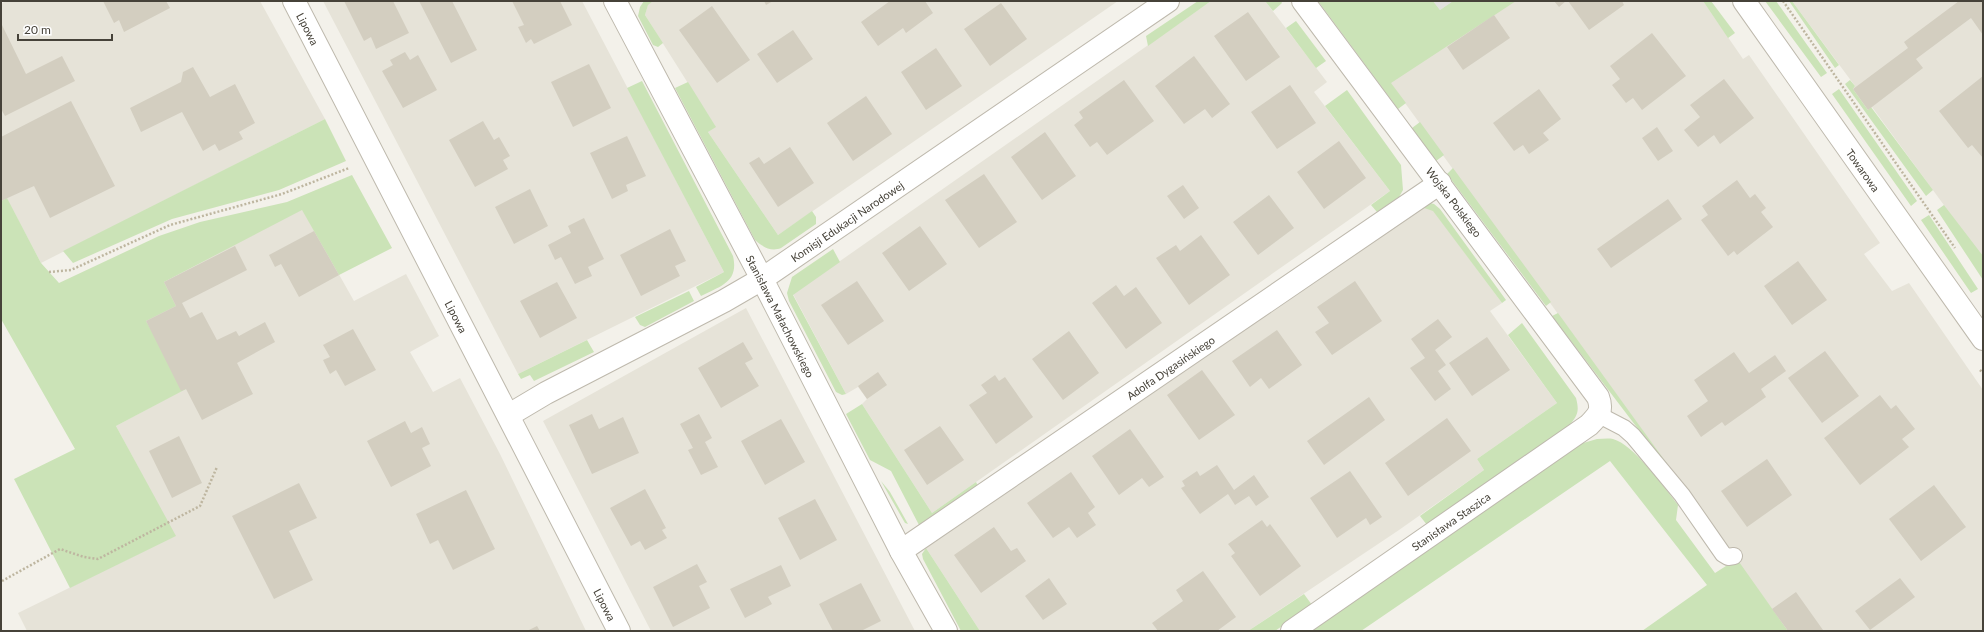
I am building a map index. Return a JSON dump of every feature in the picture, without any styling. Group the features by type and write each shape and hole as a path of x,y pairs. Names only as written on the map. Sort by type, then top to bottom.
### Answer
{"street":[{"name":"Lipowa","path":"294,1 509,414 619,631"},
{"name":"Komisji Edukacji Narodowej","path":"509,414 546,393 724,302 762,279 1168,1"},
{"name":"Wojska Polskiego","path":"1302,1 1440,183 1598,397 1600,410"},
{"name":"Towarowa","path":"1744,1 1983,339"},
{"name":"Stanisława Małachowskiego","path":"623,4 902,551 946,631"},
{"name":"Adolfa Dygasińskiego","path":"902,551 1440,183"},
{"name":"Stanisława Staszica","path":"1292,631 1583,429 1600,410"}],"lane":[{"path":"1600,410 1633,436 1682,495 1723,554 1734,556"}],"path":[{"path":"1782,1 1957,250"},
{"path":"49,272 70,270 170,224 282,194 375,158"},
{"path":"1980,370 1983,373"},
{"path":"2,580 60,549 84,557 98,559 158,529 200,506 217,467"}],"shaded area":[{"path":"6,1 260,1 325,119 41,263 7,199 1,201 1,4"},
{"path":"323,1 582,1 724,272 518,374"},
{"path":"653,1 1118,1 778,235 708,132 715,126 645,15 648,4"},
{"path":"1211,1 1265,1 1327,82 1314,92 1390,191 932,513 862,404 867,399 858,387 846,394 793,294"},
{"path":"1331,1 1703,1 1743,59 1749,55 1880,243 1864,254 1892,291 1909,283 1983,390 1983,631 1788,631"},
{"path":"1433,1 1453,1 1440,10"},
{"path":"1792,1 1983,1 1982,257 1872,107 1868,110 1853,89 1855,86"},
{"path":"1421,207 1433,210 1502,303 1490,311 1557,403 1477,459 1484,470 1399,530 1248,631 980,631 926,548 1212,353"},
{"path":"302,209 354,301 406,274 439,336 410,352 433,392 460,378 500,454 586,631 27,631 18,613 175,536 116,426 181,391 146,321 164,282"},
{"path":"746,308 915,631 651,631 543,421"}],"green space":[{"path":"644,1 653,1 648,5 645,15 663,43 658,47 653,45 638,16 640,7"},
{"path":"1198,1 1211,1 1148,46 1146,36"},
{"path":"1265,1 1281,1 1282,3 1273,11"},
{"path":"1318,1 1433,1 1440,10 1453,1 1516,1 1391,83 1406,103 1398,109"},
{"path":"1703,1 1711,1 1735,33 1728,38"},
{"path":"1765,1 1776,1 1827,73 1821,77"},
{"path":"1789,1 1792,1 1839,65 1835,68"},
{"path":"1296,21 1326,61 1316,68 1286,28"},
{"path":"1850,80 1855,86 1853,89 1868,110 1871,107 1933,190 1926,196 1845,84"},
{"path":"642,81 733,256 733,272 727,282 701,296 696,287 724,272 627,88"},
{"path":"688,82 716,127 708,132 778,235 812,211 816,217 816,224 781,248 770,249 761,245 755,240 675,88"},
{"path":"1839,89 1917,201 1911,206 1832,94"},
{"path":"1347,90 1401,165 1403,190 1399,197 1377,212 1371,205 1390,191 1325,106"},
{"path":"325,119 346,161 279,190 172,219 73,263 63,251"},
{"path":"1420,122 1444,155 1436,161 1412,128"},
{"path":"1453,168 1551,302 1546,306 1447,174"},
{"path":"352,175 392,248 339,275 302,210 164,282 176,306 146,321 186,389 116,426 176,536 70,588 14,479 75,449 1,319 1,201 7,198 41,263 59,283 159,236 200,222 287,202"},
{"path":"1426,202 1434,204 1440,209 1506,300 1502,303 1433,211 1421,207"},
{"path":"1944,205 1983,256 1983,280 1937,210"},
{"path":"1929,215 1978,289 1971,293 1921,220"},
{"path":"833,249 840,262 793,295 846,394 842,395 836,392 789,301 787,293 792,277"},
{"path":"689,291 694,301 645,327 640,325 635,317"},
{"path":"1558,313 1681,483 1680,484 1552,316"},
{"path":"1522,323 1576,398 1578,407 1577,414 1567,428 1427,525 1420,516 1484,470 1477,459 1557,403 1508,335"},
{"path":"587,340 594,352 534,381 530,375 521,379 518,374"},
{"path":"862,404 932,513 976,482 978,486 919,525 891,471 870,460 846,414"},
{"path":"1597,439 1613,439 1630,449 1639,458 1678,505 1676,520 1715,573 1737,559 1788,631 1642,631 1707,585 1610,461 1361,631 1310,631 1573,446"},
{"path":"881,481 890,492 908,524 905,523"},
{"path":"926,548 980,631 961,631 923,559 922,554"},
{"path":"1304,594 1312,605 1275,631 1248,631"}],"building":[{"path":"103,1 166,1 170,8 124,32 119,20 114,23"},
{"path":"344,1 393,1 409,33 376,49 371,37 364,41"},
{"path":"419,1 452,1 477,50 451,63"},
{"path":"512,1 560,1 572,25 534,44 531,39 526,43 518,27 524,25"},
{"path":"764,1 773,1 766,5"},
{"path":"890,1 925,1 933,13 906,33 903,28 878,46 861,22"},
{"path":"1554,1 1566,1 1559,7"},
{"path":"1568,1 1622,1 1624,5 1589,30"},
{"path":"1959,1 1983,1 1983,35 1971,18 1916,59 1923,68 1868,110 1853,89 1908,48 1904,42"},
{"path":"1001,3 1027,39 990,66 964,29"},
{"path":"712,6 750,60 717,83 679,30"},
{"path":"1248,12 1280,57 1246,81 1214,36"},
{"path":"1494,15 1510,38 1463,70 1447,47"},
{"path":"1,23 26,74 62,56 75,81 5,116 1,109"},
{"path":"793,30 813,59 777,83 757,54"},
{"path":"1652,33 1686,76 1642,110 1633,98 1626,103 1612,85 1620,79 1610,66"},
{"path":"936,48 962,86 926,110 901,72"},
{"path":"405,52 410,60 418,55 437,90 403,108 382,71 393,65 390,60"},
{"path":"1194,56 1230,104 1212,118 1205,109 1184,124 1155,86"},
{"path":"589,64 611,108 573,127 551,82"},
{"path":"193,67 210,97 235,84 255,123 239,132 243,139 219,151 215,144 203,151 182,112 141,132 130,108 181,82 183,72"},
{"path":"1983,76 1983,158 1972,145 1968,148 1939,111"},
{"path":"1724,79 1754,118 1720,144 1714,135 1698,147 1684,130 1700,117 1690,105"},
{"path":"1124,80 1154,121 1107,155 1097,142 1090,147 1074,125 1083,118 1079,112"},
{"path":"1290,85 1316,123 1277,149 1251,112"},
{"path":"1539,89 1561,119 1543,133 1549,140 1529,154 1523,145 1514,151 1493,123"},
{"path":"866,96 892,134 853,161 827,123"},
{"path":"71,101 115,186 50,218 34,186 1,201 1,137"},
{"path":"483,121 494,140 499,137 510,156 503,160 508,169 475,187 449,140"},
{"path":"1657,127 1673,151 1658,161 1642,138"},
{"path":"1045,132 1076,176 1042,200 1011,157"},
{"path":"627,136 646,176 626,185 628,191 612,199 590,153"},
{"path":"1339,141 1366,178 1324,209 1297,172"},
{"path":"790,147 814,183 778,207 749,163 759,157 764,164"},
{"path":"984,174 1017,222 979,248 945,200"},
{"path":"1737,180 1750,198 1755,194 1766,208 1761,212 1773,227 1737,255 1734,251 1728,256 1701,220 1708,215 1702,206"},
{"path":"1183,185 1199,208 1184,219 1167,196"},
{"path":"530,189 548,226 514,244 495,207"},
{"path":"1269,195 1294,228 1258,255 1233,222"},
{"path":"1668,199 1682,219 1611,268 1597,249"},
{"path":"584,218 604,259 588,267 592,276 575,284 561,257 555,260 548,245 571,233 568,226"},
{"path":"920,226 947,264 909,291 882,253"},
{"path":"670,229 686,261 675,266 680,276 641,296 620,255"},
{"path":"314,231 339,275 299,297 281,264 275,267 269,255"},
{"path":"1201,235 1230,275 1189,305 1156,258 1176,245 1180,251"},
{"path":"235,246 247,270 182,303 190,318 202,312 217,340 236,331 239,336 265,322 275,342 237,363 253,394 202,420 186,389 181,391 146,321 176,306 164,282"},
{"path":"1798,261 1827,300 1792,325 1764,286"},
{"path":"857,281 884,321 848,345 821,305"},
{"path":"1355,281 1382,321 1332,355 1315,332 1329,323 1317,307"},
{"path":"557,282 577,318 540,338 520,301"},
{"path":"1116,285 1124,296 1136,287 1162,323 1126,349 1092,303"},
{"path":"1438,319 1452,337 1435,350 1446,365 1438,371 1451,389 1435,401 1410,368 1425,358 1411,339"},
{"path":"353,329 376,370 345,386 336,370 330,374 323,360 330,357 323,345"},
{"path":"1277,330 1302,365 1269,389 1261,378 1250,387 1232,361"},
{"path":"1069,331 1099,373 1063,400 1032,359"},
{"path":"1487,337 1510,370 1472,396 1449,363"},
{"path":"743,342 753,359 745,363 759,386 721,408 698,368"},
{"path":"1825,351 1859,396 1822,423 1788,378"},
{"path":"1734,352 1749,373 1775,355 1786,371 1761,389 1766,397 1725,426 1722,422 1701,437 1687,416 1708,401 1694,380"},
{"path":"1202,370 1235,415 1199,440 1167,395"},
{"path":"878,372 887,385 867,399 858,386"},
{"path":"995,375 999,381 1005,377 1033,417 996,444 969,405 987,393 981,385"},
{"path":"1880,395 1891,409 1896,405 1915,429 1902,439 1909,447 1860,485 1824,438"},
{"path":"1369,397 1385,420 1324,465 1307,441"},
{"path":"592,414 599,429 623,417 639,453 592,474 569,425"},
{"path":"699,414 712,438 705,442 718,467 701,475 688,450 693,448 680,424"},
{"path":"1447,418 1471,451 1408,496 1385,463"},
{"path":"781,419 805,462 765,485 741,441"},
{"path":"405,421 411,433 422,427 430,444 422,448 431,466 391,487 367,441"},
{"path":"940,426 964,460 927,485 904,450"},
{"path":"1130,429 1164,477 1149,487 1142,478 1119,495 1092,456"},
{"path":"179,436 202,483 172,498 149,451"},
{"path":"1767,459 1792,495 1747,527 1721,491"},
{"path":"1217,465 1234,490 1254,475 1269,497 1256,506 1249,496 1235,505 1228,494 1200,514 1181,488 1185,486 1182,481 1197,471 1200,476"},
{"path":"1350,471 1382,517 1370,525 1366,518 1337,538 1310,498"},
{"path":"1071,472 1095,507 1088,513 1096,525 1077,538 1069,527 1053,538 1027,503"},
{"path":"299,483 317,518 289,531 313,580 274,599 232,516"},
{"path":"1934,485 1966,527 1921,561 1889,519"},
{"path":"645,489 666,528 662,530 667,538 645,550 640,541 631,546 610,508"},
{"path":"466,490 495,549 453,570 438,540 430,544 416,514"},
{"path":"815,499 837,540 800,560 778,518"},
{"path":"1262,520 1267,527 1270,524 1301,566 1260,596 1231,556 1235,553 1228,544"},
{"path":"994,527 1011,551 1017,548 1026,561 981,593 954,555"},
{"path":"697,564 707,582 699,586 710,608 673,627 653,587"},
{"path":"781,565 791,586 768,597 772,604 745,618 730,589"},
{"path":"1203,571 1236,617 1217,631 1158,631 1152,623 1183,601 1176,590"},
{"path":"1049,578 1067,604 1043,620 1025,596"},
{"path":"1900,578 1915,597 1870,630 1855,611"},
{"path":"861,583 881,621 861,631 833,631 819,604"},
{"path":"1796,592 1823,630 1822,631 1788,631 1772,609"},
{"path":"537,626 540,631 527,631"}]}
